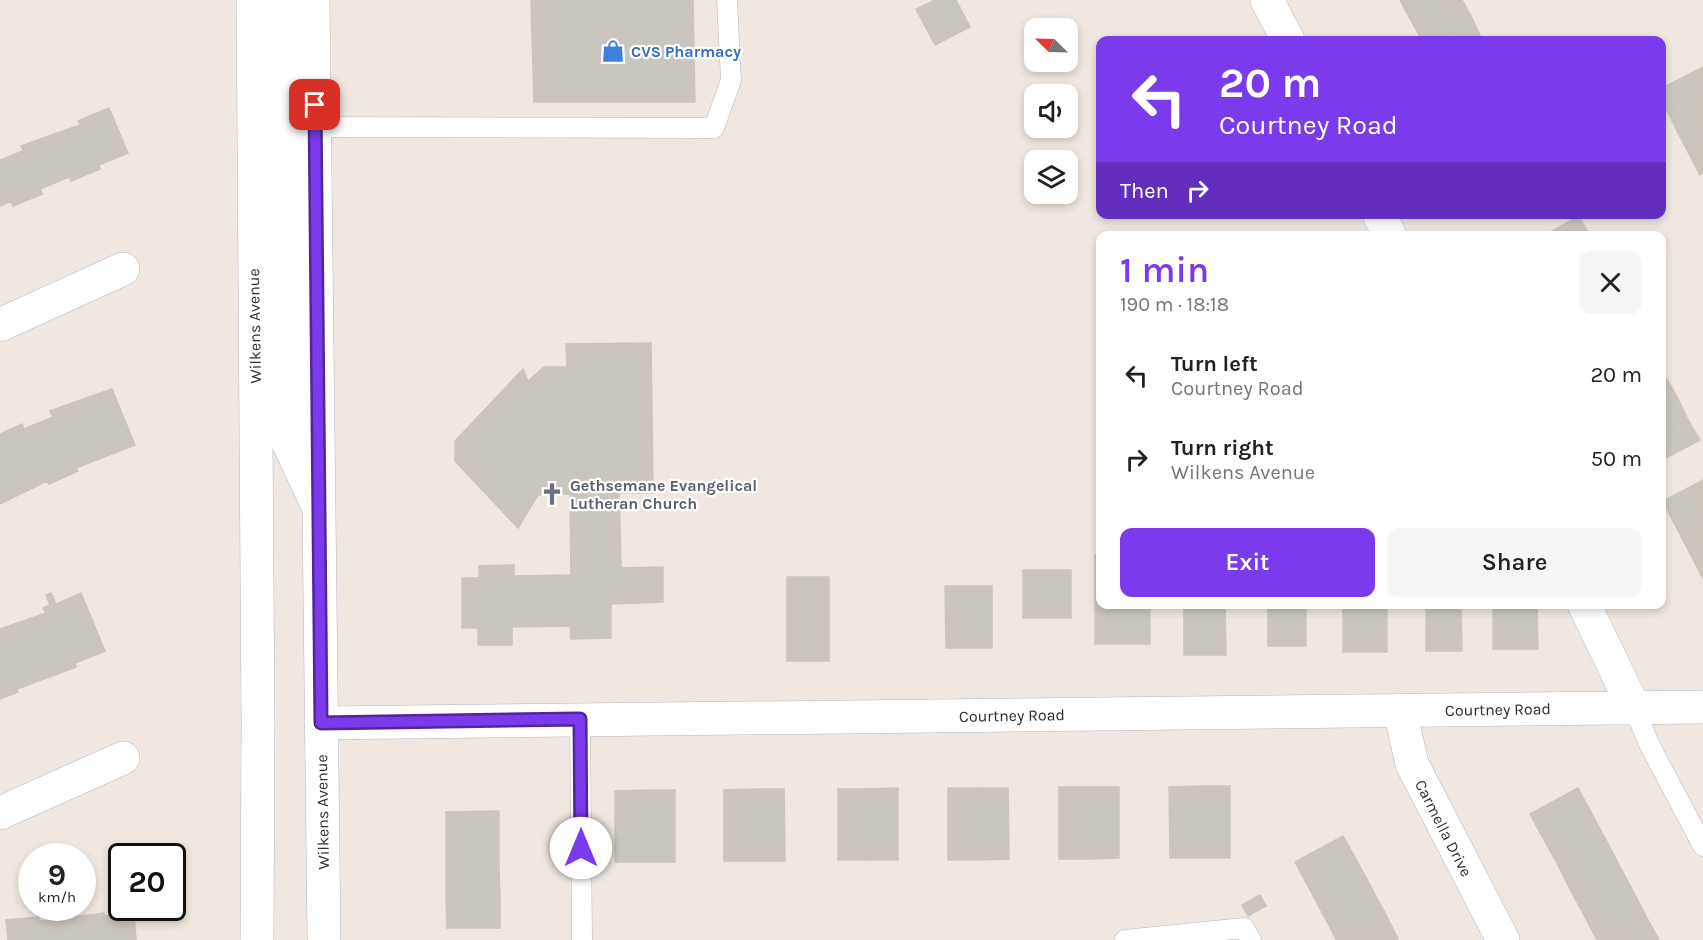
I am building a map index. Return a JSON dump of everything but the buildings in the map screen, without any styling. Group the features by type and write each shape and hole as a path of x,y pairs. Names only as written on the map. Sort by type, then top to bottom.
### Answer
{"main road":[{"name":"Wilkens Avenue","path":"253,0 258,722 257,940"},
{"path":"284,0 288,442 321,513"},
{"name":"Wilkens Avenue","path":"314,0 324,940"},
{"path":"1267,0 1286,36"},
{"path":"0,325 123,269"},
{"path":"1586,609 1634,708"},
{"name":"Courtney Road","path":"321,723 1703,707"},
{"name":"Carmella Drive","path":"1400,710 1412,764 1503,940"},
{"path":"0,813 123,758"}],"lane":[{"path":"316,127 714,128 731,80 727,0"},
{"path":"1634,708 1650,746 1703,846"},
{"path":"580,719 582,940"},
{"path":"1125,940 1244,928 1251,940"}],"place":[{"name":"CVS Pharmacy","path":"613,51"},
{"name":"Gethsemane Evangelical Lutheran Church","path":"552,494"}],"route":[{"path":"315,105 321,513 321,723 580,719 581,848"}]}
